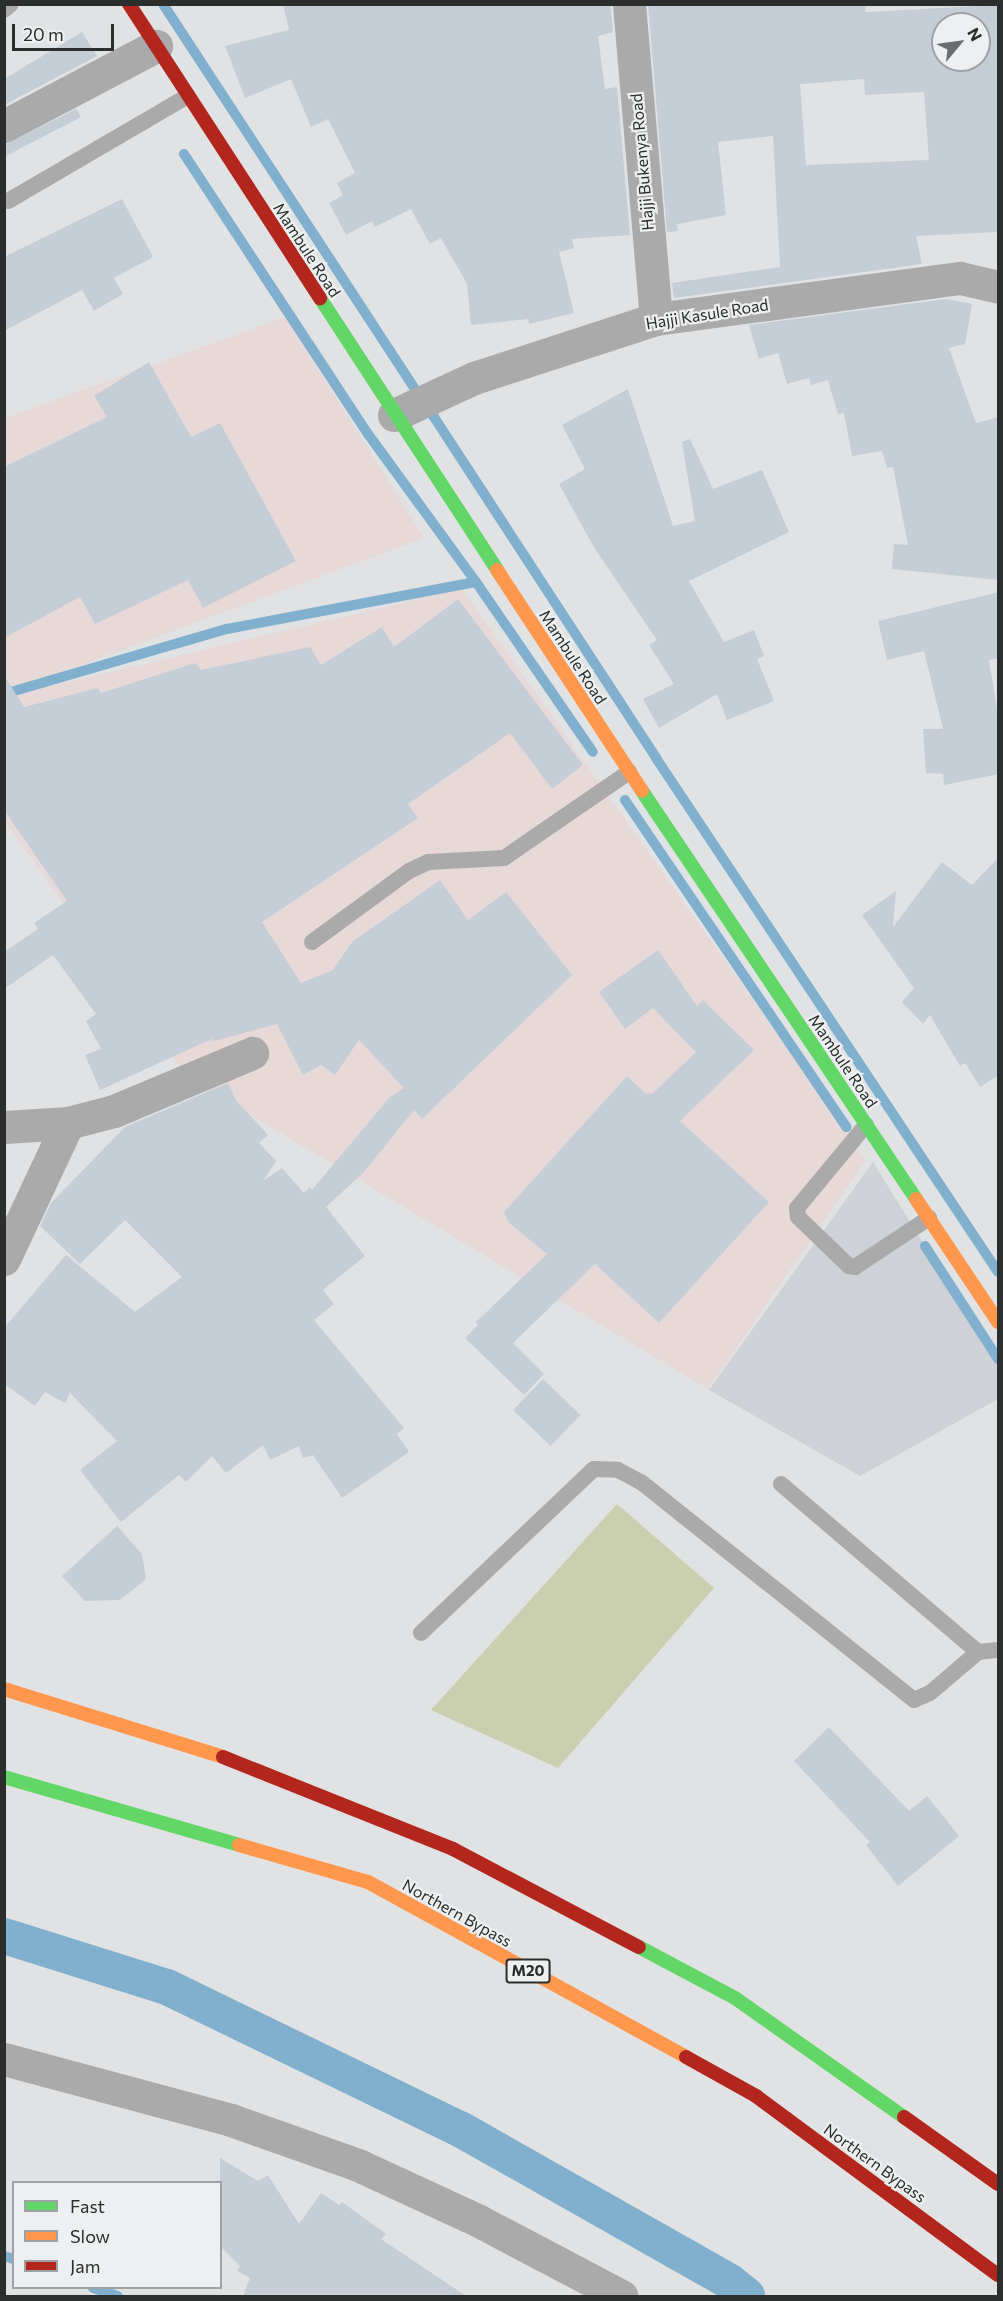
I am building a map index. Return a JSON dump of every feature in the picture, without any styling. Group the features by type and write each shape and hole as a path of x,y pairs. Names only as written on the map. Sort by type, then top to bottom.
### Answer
{"main road":[{"name":"Mambule Road","path":"129,4 394,415 629,772 999,1322"},
{"path":"4,1689 200,1748 453,1849 735,1998 999,2184"},
{"name":"Northern Bypass","path":"4,1777 368,1882 756,2096 999,2275"}],"street":[{"name":"Hajji Bukenya Road","path":"629,4 656,319"},
{"path":"4,126 156,46"},
{"name":"Hajji Kasule Road","path":"394,415 474,378 656,319 960,278 999,287"},
{"path":"4,1127 68,1123 114,1111 252,1053"},
{"path":"4,1259 68,1123"},
{"path":"4,2059 231,2120 358,2165 479,2221 621,2296"}],"lane":[{"path":"4,10 11,4"},
{"path":"8,201 188,96"},
{"path":"312,942 409,871 428,862 504,858 629,772"},
{"path":"866,1125 797,1208 798,1217 849,1266 855,1267 929,1218"},
{"path":"421,1633 594,1469 618,1470 641,1482 914,1700 930,1693 978,1652 999,1650"},
{"path":"781,1484 978,1652"}],"shaded area":[{"path":"286,317 424,538 27,685 5,689 5,418"},
{"path":"462,589 866,1160 708,1389 187,1077 5,821 4,697"},
{"path":"873,1162 998,1364 998,1399 860,1476 709,1390"}],"green space":[{"path":"617,1504 714,1588 558,1768 431,1710"}],"building":[{"path":"283,4 610,4 613,32 598,36 605,89 617,87 630,235 572,239 574,248 559,252 574,313 529,324 528,319 471,325 467,284 441,238 430,244 411,209 375,227 372,221 346,235 329,203 343,195 337,183 355,173 328,119 311,127 291,79 245,98 225,46 289,30"},
{"path":"648,4 865,4 866,12 999,5 999,232 916,236 922,264 674,298 672,283 780,267 773,136 718,142 726,215 677,224 678,231 667,232","holes":["864,79 865,95 924,92 929,160 806,165 800,84"]},
{"path":"82,32 97,56 4,105 4,79"},
{"path":"76,109 81,117 4,157 4,145"},
{"path":"122,199 153,257 114,278 123,294 94,311 82,290 4,331 4,257"},
{"path":"946,299 972,304 965,344 949,348 976,423 999,417 999,580 892,569 894,544 908,545 893,467 887,468 882,451 852,456 844,413 838,414 828,380 811,385 809,378 787,384 778,353 759,359 749,325"},
{"path":"149,362 191,437 220,423 296,561 203,608 188,580 95,624 80,597 4,638 4,467 107,417 94,396"},
{"path":"628,389 673,526 695,521 682,442 690,439 713,489 762,470 789,532 689,581 724,642 754,630 764,656 757,659 774,701 727,720 717,694 659,728 643,699 674,684 649,645 657,640 595,549 559,484 585,469 562,425"},
{"path":"999,592 999,658 989,660 999,721 999,774 944,785 943,774 926,773 923,729 943,729 924,651 887,660 878,621"},
{"path":"458,599 583,765 552,789 510,733 408,804 418,818 262,922 301,983 333,970 352,942 440,880 468,920 506,892 572,975 422,1119 414,1110 364,1172 326,1207 365,1256 323,1290 334,1304 314,1320 404,1428 397,1434 409,1452 342,1498 313,1455 303,1458 299,1446 270,1460 263,1445 226,1473 212,1456 186,1482 179,1475 121,1522 80,1470 117,1441 70,1393 65,1403 45,1392 35,1406 4,1384 4,1328 66,1255 135,1312 182,1277 125,1220 80,1264 40,1226 51,1203 125,1127 228,1083 236,1100 268,1135 259,1143 276,1161 263,1181 282,1168 304,1193 310,1187 312,1190 389,1098 404,1088 359,1040 335,1075 321,1065 303,1075 277,1024 210,1042 214,1038 100,1090 85,1055 101,1049 86,1021 96,1014 53,955 4,989 4,952 38,929 34,923 67,901 4,810 4,675 24,707 98,688 101,693 195,663 201,670 310,647 321,665 382,627 394,647"},
{"path":"999,857 999,1075 980,1087 965,1063 960,1066 930,1015 923,1024 902,1002 914,988 862,915 896,891 893,927 942,862 972,885"},
{"path":"658,950 697,1006 703,1000 754,1050 680,1121 769,1202 659,1323 595,1264 513,1343 544,1374 524,1395 465,1338 478,1325 476,1322 547,1254 508,1222 504,1212 627,1076 645,1093 652,1094 696,1052 653,1008 625,1029 599,992"},
{"path":"543,1379 580,1415 551,1446 513,1410"},
{"path":"117,1526 142,1554 146,1579 120,1600 85,1601 62,1576"},
{"path":"829,1727 909,1811 927,1796 959,1836 898,1886 866,1845 870,1842 794,1761"},
{"path":"220,2158 258,2181 268,2175 299,2224 321,2193 339,2205 342,2202 386,2234 381,2239 466,2296 243,2296 250,2278 237,2271 240,2266 222,2248 222,2181 220,2181"}],"waterway":[{"path":"163,4 414,387"},
{"path":"184,154 368,434 476,582"},
{"path":"432,414 656,758 998,1272"},
{"path":"4,694 227,629 476,582 593,752"},
{"path":"625,800 846,1127"},
{"path":"925,1246 998,1359"},
{"path":"4,1936 167,1987 460,2129 730,2282 747,2296"},
{"path":"4,2256 12,2258"},
{"path":"96,2289 118,2296"}],"traffic: fast":[{"path":"320,298 497,570"},
{"path":"642,791 916,1199"},
{"path":"4,1777 239,1845"},
{"path":"639,1947 735,1998 904,2117"}],"traffic: slow":[{"path":"497,570 642,791"},
{"path":"916,1199 998,1322"},
{"path":"4,1689 223,1757"},
{"path":"239,1845 368,1882 686,2057"}],"traffic: jam":[{"path":"129,4 320,298"},
{"path":"223,1757 453,1849 639,1947"},
{"path":"686,2057 756,2096 998,2275"},
{"path":"904,2117 998,2184"}]}
